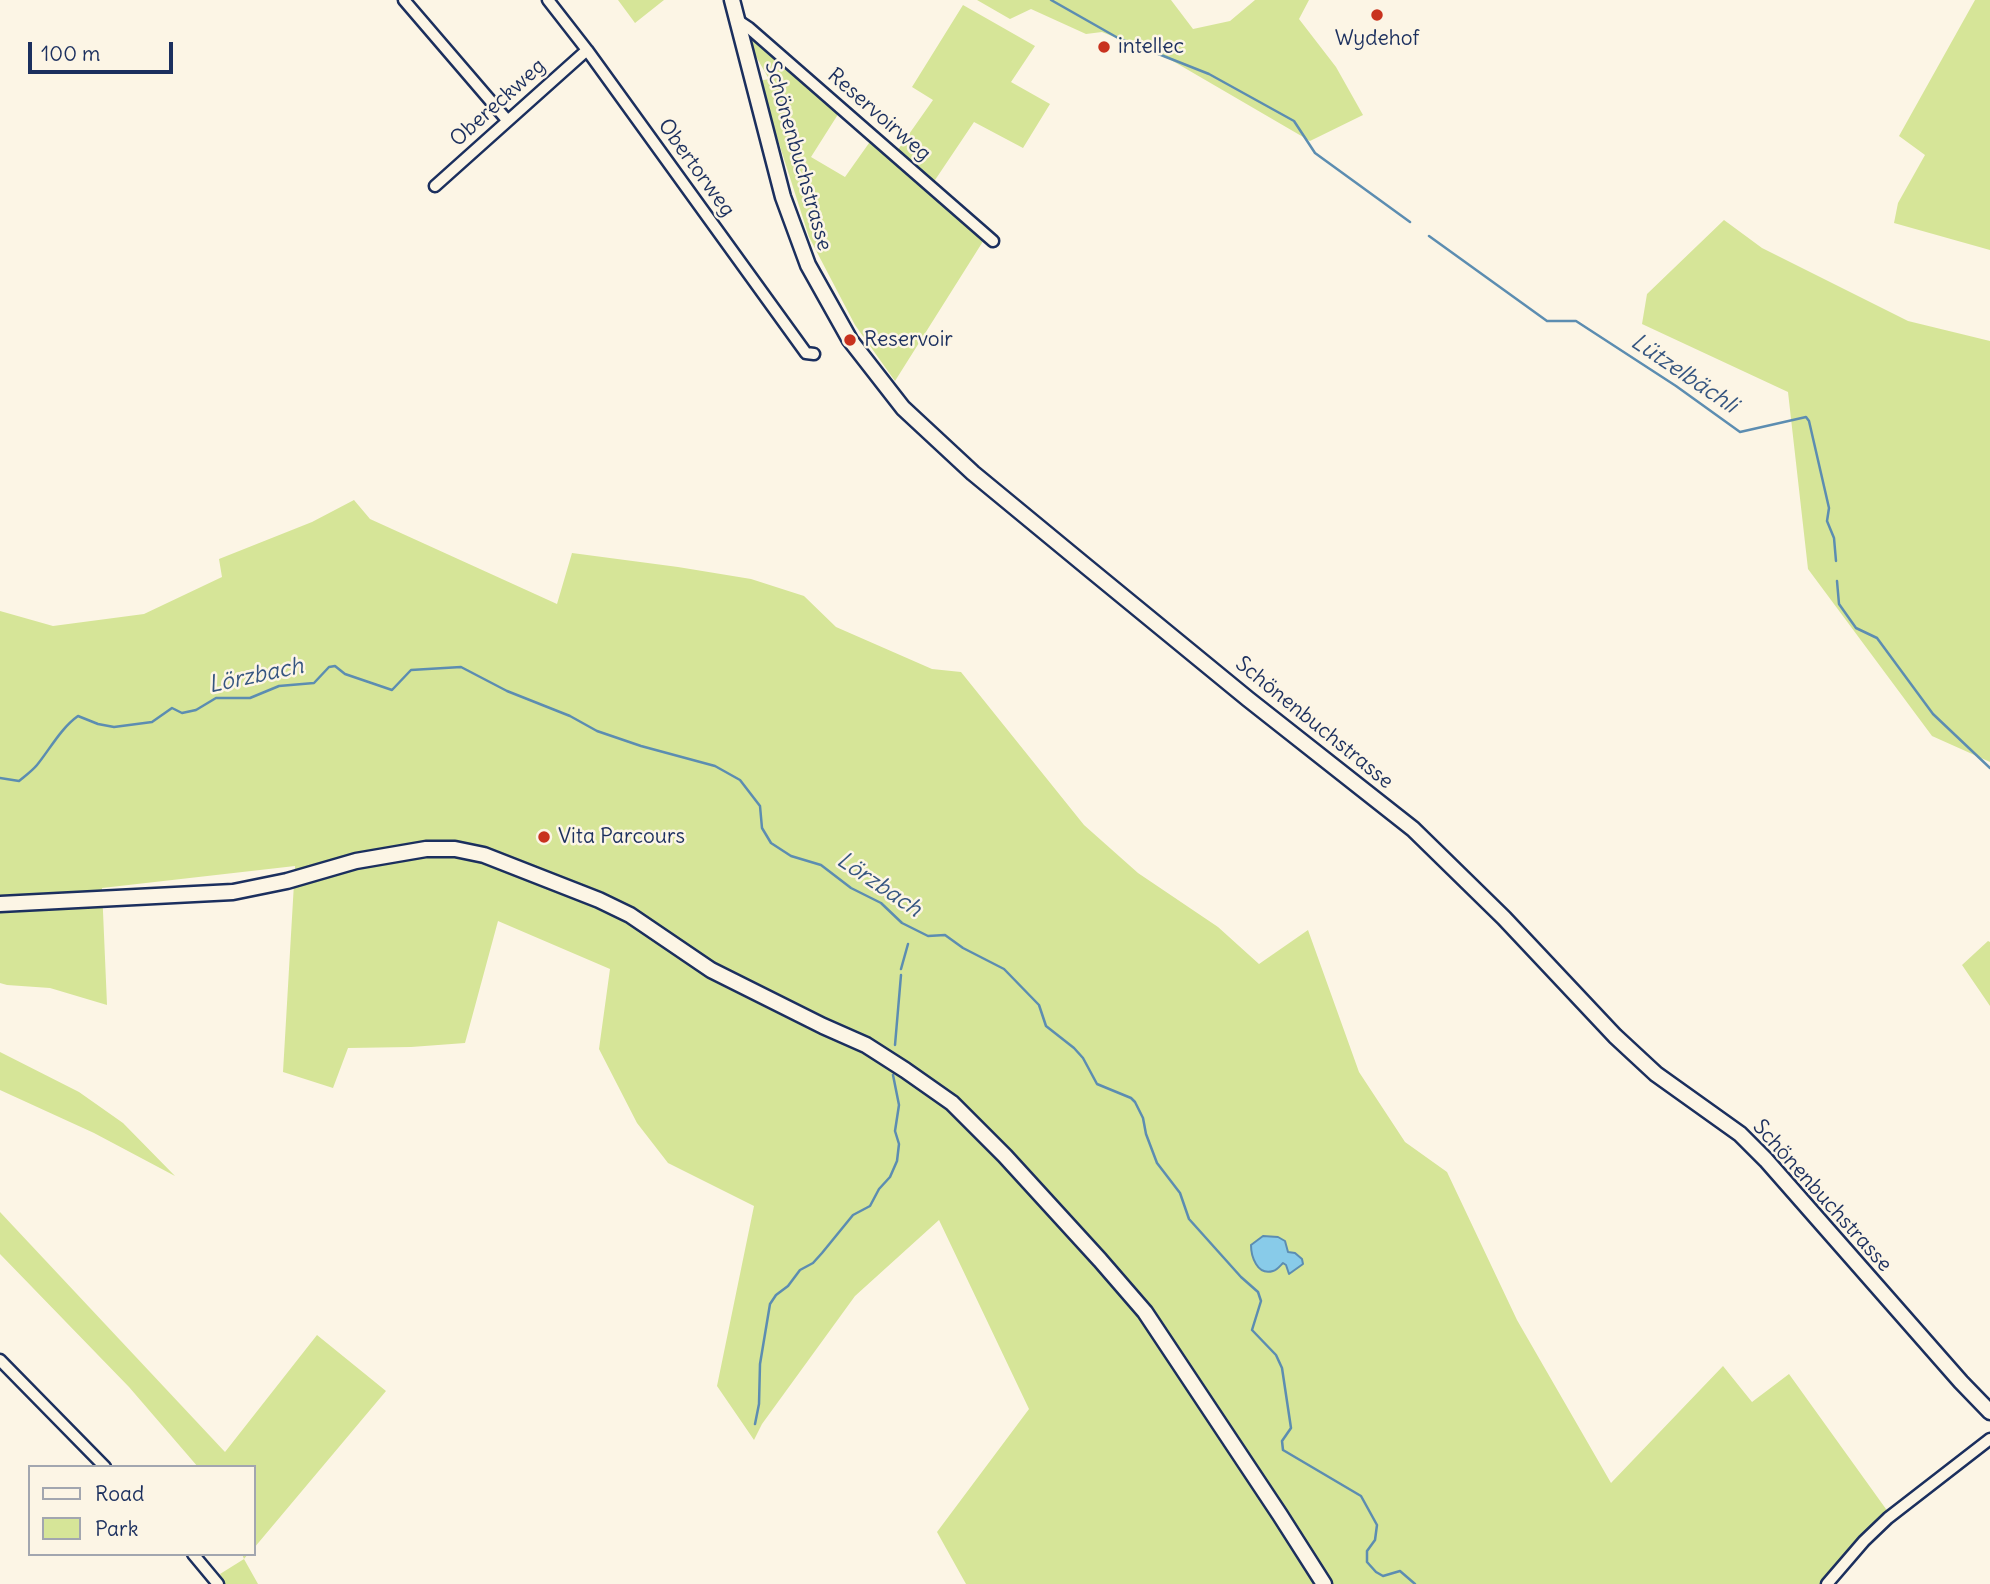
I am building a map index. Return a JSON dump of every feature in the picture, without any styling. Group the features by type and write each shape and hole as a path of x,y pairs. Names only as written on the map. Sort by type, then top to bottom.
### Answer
{"street":[{"path":"404,0 507,120"},
{"name":"Obertorweg","path":"548,0 806,354 814,354"},
{"name":"Schönenbuchstrasse","path":"733,0 783,197 808,265 850,340 903,408 973,473 1248,699 1413,829 1504,918 1623,1044 1656,1074 1740,1134 1766,1160 1990,1412"},
{"name":"Reservoirweg","path":"737,20 993,241"},
{"name":"Obereckweg","path":"435,186 587,50"},
{"path":"0,904 233,892 287,881 356,861 426,849 445,849 484,855 630,915 710,970 866,1045 952,1103 1022,1175 1144,1312 1324,1584"},
{"path":"0,1360 102,1465"},
{"path":"1827,1584 1888,1518 1990,1439"},
{"path":"195,1556 218,1584"}],"green space":[{"path":"618,0 664,0 635,23"},
{"path":"977,0 1171,0 1193,29 1230,21 1255,0 1309,0 1299,19 1336,67 1363,115 1310,141 1171,60 1102,32 1086,34 1031,9 1010,19"},
{"path":"1975,0 1990,0 1990,250 1894,223 1898,203 1925,155 1899,136"},
{"path":"963,5 1035,46 1011,82 1050,104 1023,148 974,122 931,186 987,235 895,381 855,325 809,237 759,81 769,79 754,53 747,33 842,108 811,157 845,177 874,136 895,154 933,100 912,87"},
{"path":"1724,220 1762,248 1908,321 1990,341 1990,762 1932,736 1808,569 1788,392 1642,324 1647,294"},
{"path":"354,500 370,519 557,604 572,553 751,579 804,596 836,627 932,669 961,672 1084,825 1138,873 1218,927 1259,964 1308,930 1359,1072 1405,1142 1447,1172 1517,1320 1611,1483 1723,1366 1752,1402 1789,1374 1891,1516 1827,1584 966,1584 937,1532 1029,1409 939,1220 855,1296 762,1424 754,1440 717,1386 754,1206 668,1163 637,1123 599,1049 610,969 498,921 465,1043 348,1048 333,1088 283,1072 295,866 102,888 107,1005 50,988 0,983 0,611 53,626 144,614 222,577 219,559 312,522"},
{"path":"1990,942 1990,1006 1962,965"},
{"path":"0,1052 79,1092 123,1123 175,1176 94,1133 0,1090"},
{"path":"0,1212 225,1452 317,1335 386,1391 256,1546 256,1465 196,1465 129,1387 0,1254"},
{"path":"244,1559 258,1584 225,1584 220,1574"}],"water":[{"path":"1263,1236 1278,1237 1285,1241 1288,1252 1295,1253 1302,1259 1303,1264 1289,1274 1283,1263 1274,1270 1263,1271 1254,1259 1251,1245"}],"waterway":[{"name":"Lützelbächli","path":"1051,0 1118,38 1209,74 1294,121 1315,153 1410,222"},
{"name":"Lützelbächli","path":"1429,236 1547,321 1576,321 1676,386 1740,432 1806,417 1829,508 1827,521 1834,538 1836,561"},
{"name":"Lützelbächli","path":"1837,581 1839,604 1856,628 1877,638 1933,714 1990,768"},
{"name":"Lörzbach","path":"0,778 19,781 35,767 78,716 114,727 152,722 172,708 182,713 196,710 216,698 250,698 279,686 314,683 329,667 335,666 345,674 392,690 411,670 461,667 507,691 570,716 597,731 715,766 740,780 760,806 762,828 771,843 791,856 821,865 851,888 881,903 902,923 928,936 945,935 963,948 1004,969 1039,1005 1046,1026 1083,1058 1097,1084 1135,1102 1157,1163 1180,1193 1189,1219 1258,1292 1261,1301 1252,1330 1276,1355 1282,1368 1291,1428 1282,1441 1283,1450 1361,1496 1377,1525 1375,1540 1367,1551 1367,1562 1383,1576 1400,1571 1415,1584"},
{"path":"901,969 908,944"},
{"path":"895,1045 901,975"},
{"path":"755,1424 759,1404 760,1364 770,1304 800,1270 813,1263 853,1215 870,1206 879,1189 890,1177 897,1161 899,1144 895,1131 899,1105 893,1075"}],"place":[{"name":"Wydehof","path":"1377,15"},
{"name":"intellec","path":"1104,47"},
{"name":"Reservoir","path":"850,340"},
{"name":"Vita Parcours","path":"544,837"}]}
